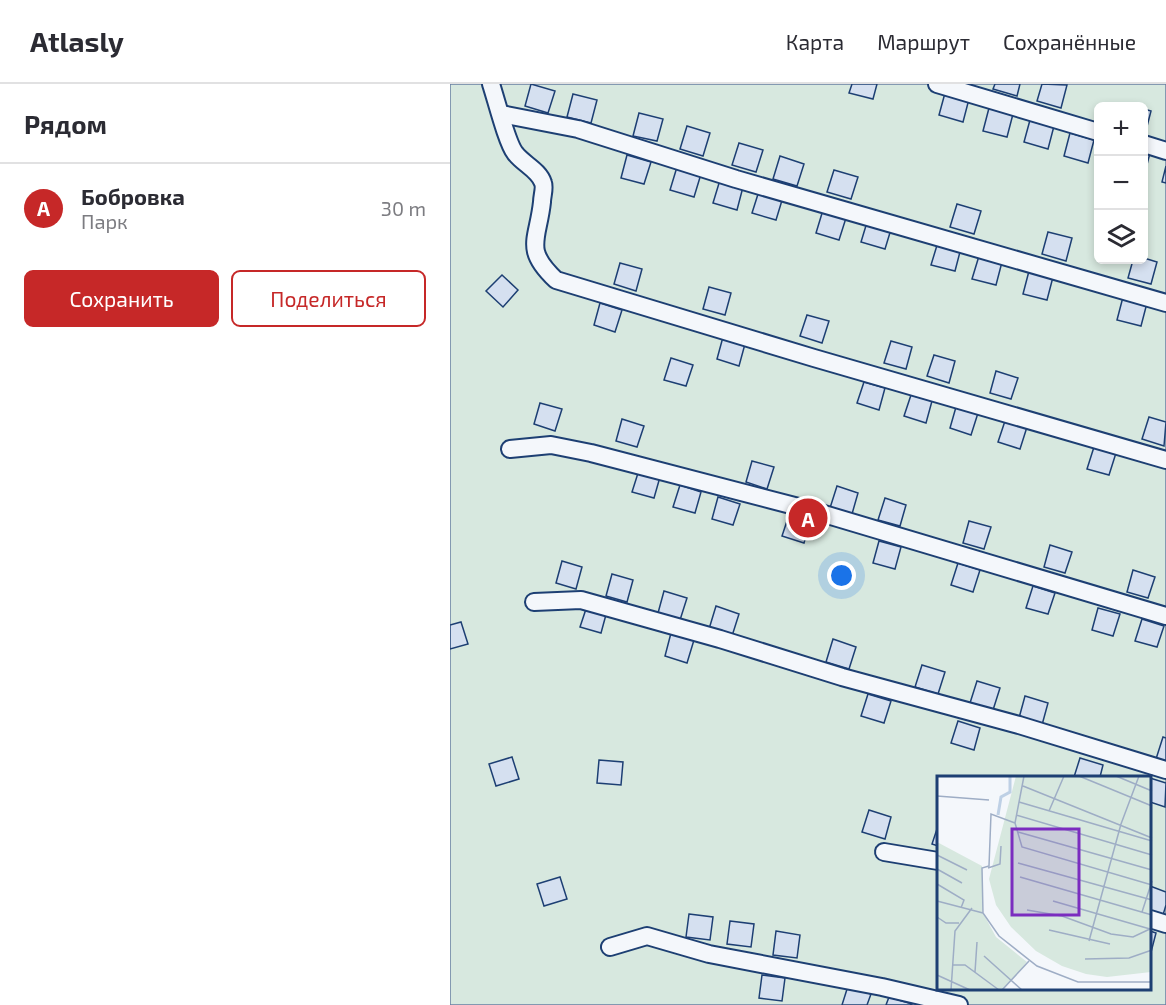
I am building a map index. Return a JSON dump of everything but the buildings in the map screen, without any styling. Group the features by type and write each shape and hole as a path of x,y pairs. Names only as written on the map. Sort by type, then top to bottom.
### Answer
{"street":[{"path":"490,84 514,152 537,173 544,184 541,209 534,235 535,250 542,267 556,280 819,360 1166,460"},
{"path":"937,84 1094,131"},
{"path":"501,114 578,129 736,179 1166,303"},
{"path":"1148,146 1166,151"},
{"path":"510,449 551,445 591,453 814,511 1166,616"},
{"path":"534,602 581,600 720,639 842,677 1019,725 1166,770"},
{"path":"884,852 937,861"},
{"path":"1151,920 1166,924"},
{"path":"610,947 647,936 709,954 882,987 958,1005"}],"shaded area":[{"path":"450,84 1166,84 1166,1005 450,1005"}],"place":[{"name":"Бобровка","path":"808,518"}]}
